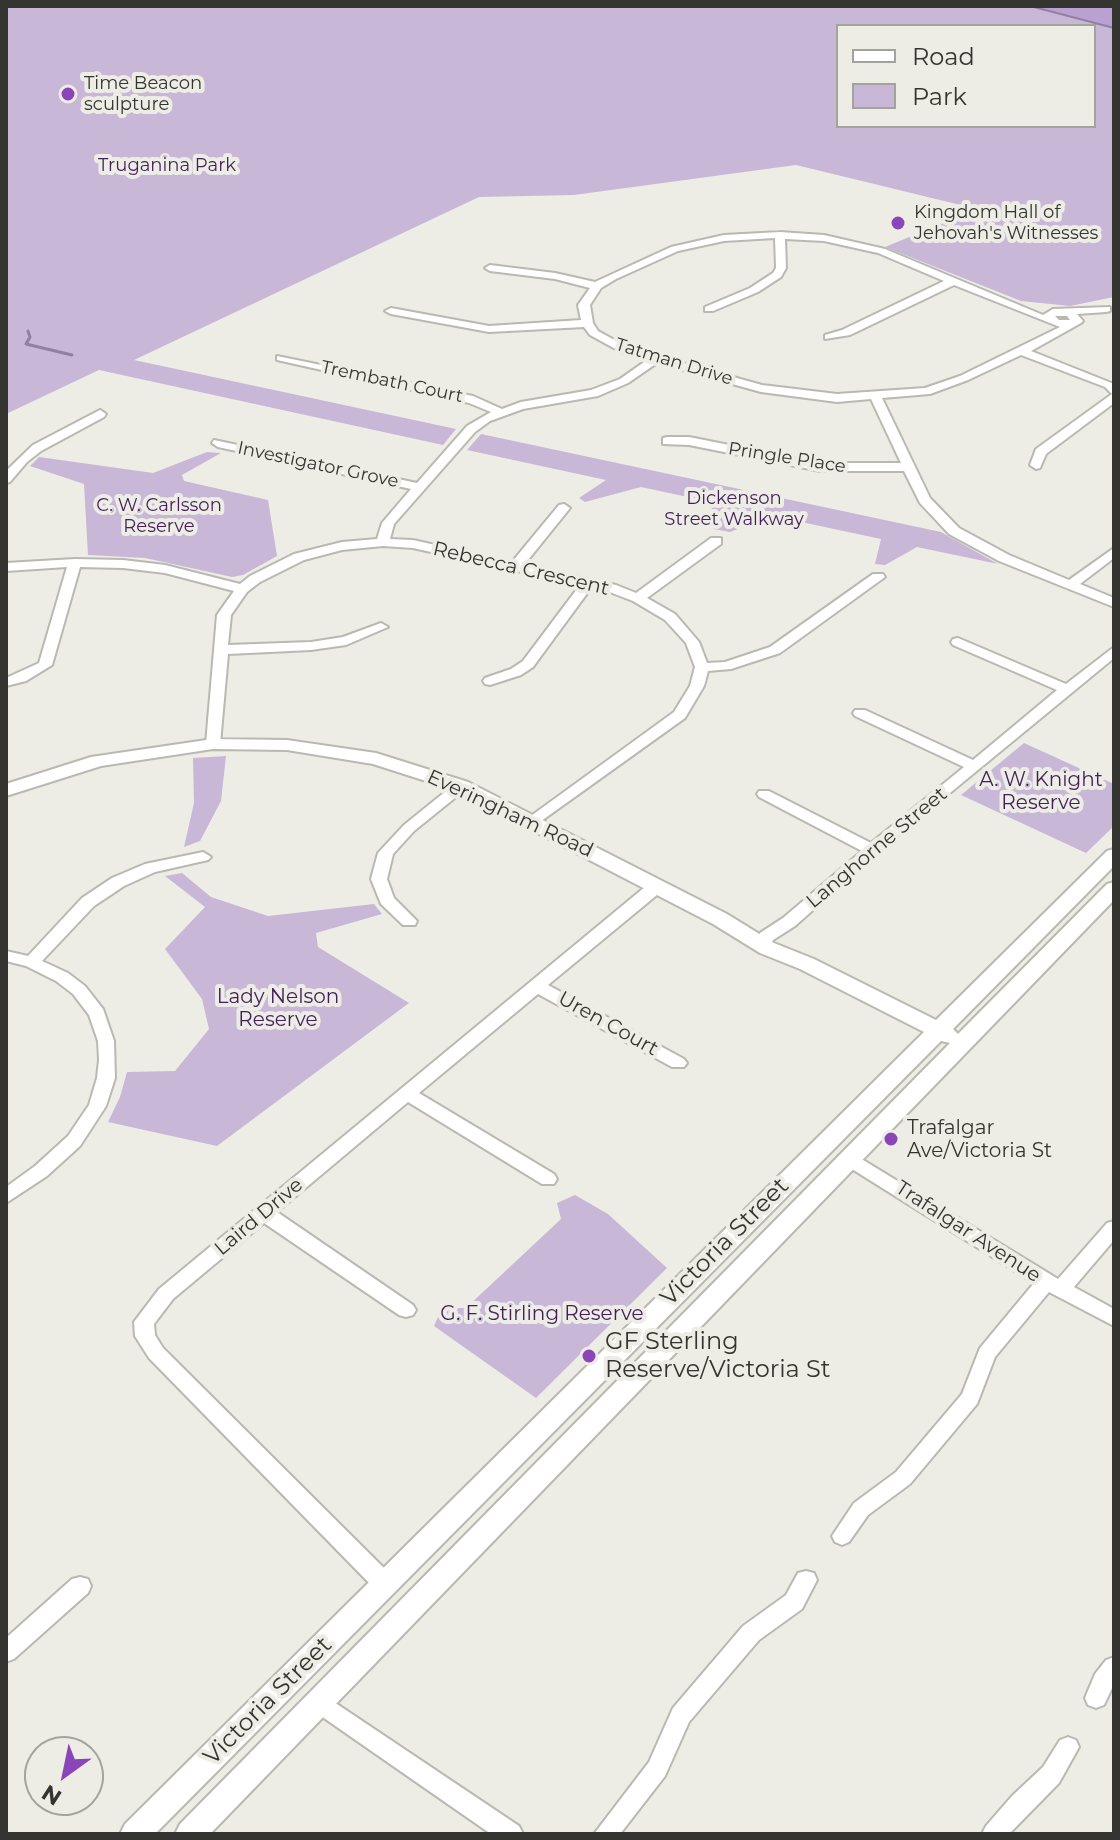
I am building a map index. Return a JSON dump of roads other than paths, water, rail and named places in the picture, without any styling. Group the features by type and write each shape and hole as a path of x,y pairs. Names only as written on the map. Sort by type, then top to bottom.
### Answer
{"street":[{"path":"709,309 754,290 777,275 781,268 780,235"},
{"path":"391,311 489,329 587,323 584,305 597,286 686,246 724,238 780,235 859,245 1018,308 1052,320 1074,322"},
{"path":"490,268 555,276 597,286"},
{"path":"829,337 846,333 954,281"},
{"name":"Tatman Drive","path":"587,323 594,333 606,341 655,359 761,388 804,395 876,397 926,391 964,378 1074,322 1110,308"},
{"name":"Tatman Drive","path":"1052,320 1066,312 1110,308"},
{"path":"1066,312 1074,322"},
{"path":"1049,336 1056,329 1052,320"},
{"path":"1021,351 1109,385 1114,391"},
{"name":"Trembath Court","path":"281,358 473,400 500,412"},
{"path":"383,542 388,523 471,429 500,412 594,393 624,381 655,359"},
{"path":"876,397 924,500 954,531 993,553 1114,603"},
{"path":"1036,465 1040,452 1114,397"},
{"path":"6,479 37,448 100,414"},
{"name":"Pringle Place","path":"667,441 689,441 820,467 907,467"},
{"name":"Investigator Grove","path":"218,443 418,487"},
{"path":"516,566 564,508"},
{"path":"638,598 716,541"},
{"name":"Rebecca Crescent","path":"213,744 224,615 242,589 269,570 299,557 342,546 383,542 437,548 588,583 638,598 683,628 702,667"},
{"path":"1070,585 1114,552"},
{"path":"6,682 45,665 75,563"},
{"path":"6,567 75,563 165,569 242,589"},
{"path":"532,821 680,715 697,686 702,667 726,666 775,650 878,577"},
{"path":"490,681 516,672 528,664 588,583"},
{"path":"220,650 322,645 346,641 381,627"},
{"path":"958,642 1068,690"},
{"name":"Langhorne Street","path":"768,941 872,850 1114,651"},
{"path":"860,713 974,766"},
{"name":"Everingham Road","path":"6,790 98,761 213,744 287,745 376,759 461,786 964,1043"},
{"path":"409,921 387,900 379,879 386,853 409,828 461,786"},
{"path":"764,794 872,850"},
{"name":"Victoria Street","path":"135,1834 1114,855"},
{"path":"31,962 88,902 118,882 151,868 203,857"},
{"name":"Laird Drive","path":"385,1584 156,1353 145,1336 144,1322 153,1307 657,886"},
{"name":"Victoria Street","path":"190,1834 1114,888"},
{"path":"6,956 31,962 71,983 97,1013 106,1041 107,1069 97,1106 74,1141 41,1171 6,1196"},
{"name":"Uren Court","path":"537,986 678,1063"},
{"path":"408,1094 548,1179"},
{"name":"Trafalgar Avenue","path":"823,1144 1053,1286 1114,1318"},
{"path":"264,1213 406,1310"},
{"path":"842,1536 861,1509 903,1478 970,1398 987,1353 1114,1228"},
{"path":"606,1834 657,1769 681,1715 751,1633 794,1602 806,1580"},
{"path":"6,1652 80,1586"},
{"path":"1096,1698 1103,1681 1114,1667"},
{"path":"290,1679 511,1834"},
{"path":"994,1834 1051,1775 1068,1747"}],"waterway":[{"path":"28,331 30,337 26,344 72,355"}],"place":[{"name":"Time Beacon sculpture","path":"68,94"},
{"name":"Kingdom Hall of Jehovah's Witnesses","path":"898,223"},
{"name":"Trafalgar Ave/Victoria St","path":"891,1139"},
{"name":"GF Sterling Reserve/Victoria St","path":"589,1356"}],"park label":[{"name":"Truganina Park","path":"167,166"},
{"name":"Dickenson Street Walkway","path":"734,509"},
{"name":"C. W. Carlsson Reserve","path":"159,516"},
{"name":"A. W. Knight Reserve","path":"1041,792"},
{"name":"Lady Nelson Reserve","path":"278,1008"},
{"name":"G. F. Stirling Reserve","path":"542,1314"}]}
